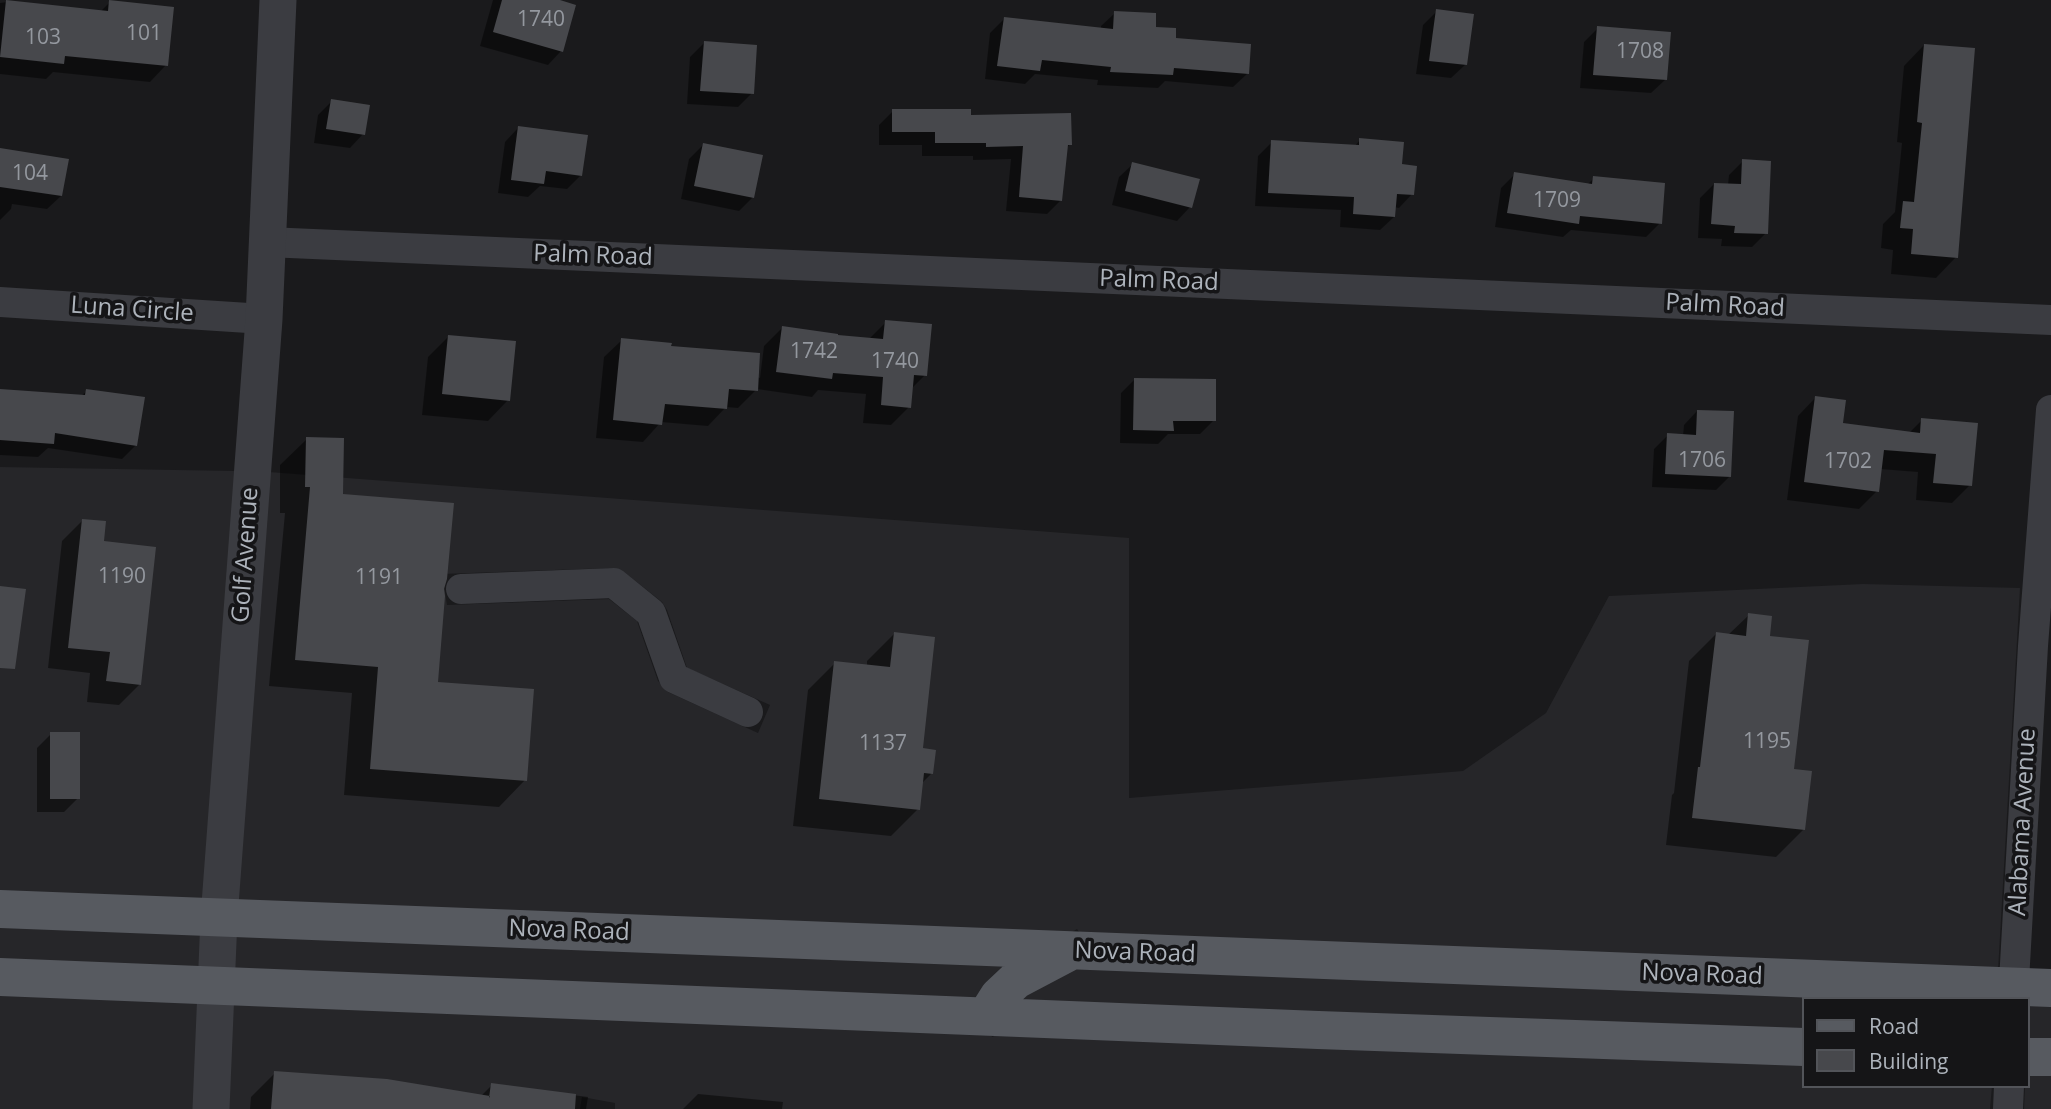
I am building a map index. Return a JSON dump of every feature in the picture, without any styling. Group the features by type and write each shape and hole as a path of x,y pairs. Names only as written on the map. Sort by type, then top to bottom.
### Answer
{"main road":[{"name":"Nova Road","path":"0,909 1073,950 2026,991"},
{"path":"987,1015 999,996 1016,980 1073,950"},
{"path":"0,977 1802,1047"},
{"path":"2030,1056 2051,1057"}],"street":[{"name":"Golf Avenue","path":"211,1109 219,918 264,319 278,0"},
{"name":"Palm Road","path":"267,242 2051,320"},
{"name":"Luna Circle","path":"0,302 264,319"},
{"name":"Alabama Avenue","path":"2026,991 2033,646 2051,410"},
{"path":"461,589 614,583 651,613 674,678 748,712"},
{"path":"2007,1109 2008,1088"}],"shaded area":[{"path":"0,467 235,471 203,901 0,893"},
{"path":"269,472 1129,538 1129,798 1463,771 1546,713 1609,596 1863,584 2020,588 1998,971 1081,935 1077,929 1067,935 237,903","holes":["611,568 624,572 662,602 687,668 770,705 758,733 668,692 658,681 637,621 609,599 447,605 442,574"]},
{"path":"0,924 201,932 200,969 0,961"},
{"path":"235,934 1012,963 976,999 233,970"},
{"path":"1078,966 1876,997 1802,997 1802,1032 1018,1001 1027,992"},
{"path":"0,992 198,1000 194,1109 0,1109"},
{"path":"232,1001 983,1031 993,1037 997,1031 1802,1063 1802,1088 1992,1088 1990,1109 615,1109 615,1103 582,1097 580,1109 228,1109"},
{"path":"2030,1003 2051,1004 2051,1042 2030,1041"},
{"path":"2030,1072 2051,1073 2051,1109 2024,1109 2025,1088 2030,1088"}],"building":[{"path":"6,0 108,11 109,0 174,7 168,66 65,56 64,64 0,57"},
{"path":"502,0 560,0 576,5 563,52 493,32"},
{"path":"1436,9 1474,14 1467,65 1429,61"},
{"path":"1114,11 1156,13 1156,27 1176,28 1176,38 1251,44 1249,74 1174,68 1173,75 1110,72 1111,67 1042,60 1040,71 997,66 1004,17 1113,29"},
{"path":"1597,26 1671,32 1667,80 1593,75"},
{"path":"704,41 757,45 754,94 700,91"},
{"path":"1924,44 1975,48 1958,258 1911,254 1913,229 1900,228 1903,201 1914,202 1922,123 1917,122"},
{"path":"331,99 370,105 365,135 326,129"},
{"path":"892,109 971,109 971,115 1071,113 1072,145 1068,145 1062,201 1019,197 1023,146 986,147 986,143 935,143 935,132 892,132"},
{"path":"518,126 588,135 582,176 546,171 544,184 511,180"},
{"path":"1359,138 1404,142 1402,164 1417,166 1414,195 1397,194 1395,217 1353,214 1354,197 1268,193 1271,140 1359,145"},
{"path":"703,143 763,155 754,198 694,186"},
{"path":"0,148 69,159 62,196 0,187"},
{"path":"1742,159 1771,161 1768,234 1734,233 1735,226 1711,224 1714,183 1741,184"},
{"path":"1132,162 1200,179 1192,208 1125,191"},
{"path":"1514,172 1592,184 1593,176 1665,183 1662,224 1580,216 1579,224 1507,213"},
{"path":"885,320 932,324 927,376 914,375 911,408 881,405 883,377 833,373 832,379 776,372 782,326 883,339"},
{"path":"448,335 516,341 510,401 442,394"},
{"path":"621,338 672,343 671,346 760,353 758,391 729,389 727,409 665,404 662,425 613,420"},
{"path":"1134,378 1216,379 1216,421 1173,421 1174,431 1133,430"},
{"path":"0,389 85,395 86,389 145,397 137,446 55,433 54,444 0,440"},
{"path":"1815,396 1846,400 1843,423 1920,433 1921,418 1978,423 1972,486 1933,483 1936,454 1884,450 1879,492 1804,482"},
{"path":"1697,410 1734,411 1731,477 1665,474 1667,433 1696,435"},
{"path":"306,437 344,438 343,494 454,503 444,589 438,682 534,689 527,781 370,769 378,667 295,660 310,487 305,487"},
{"path":"82,519 106,521 104,541 156,547 141,685 106,681 110,652 68,648"},
{"path":"0,586 26,589 15,669 0,668"},
{"path":"1748,613 1772,616 1770,636 1809,640 1794,769 1812,771 1805,830 1692,818 1716,632 1746,636"},
{"path":"894,632 935,637 923,748 936,750 933,774 924,773 920,810 819,799 834,661 890,667"},
{"path":"50,732 80,732 80,799 50,799"},
{"path":"274,1071 387,1079 489,1096 491,1083 576,1094 575,1109 271,1109"}]}
